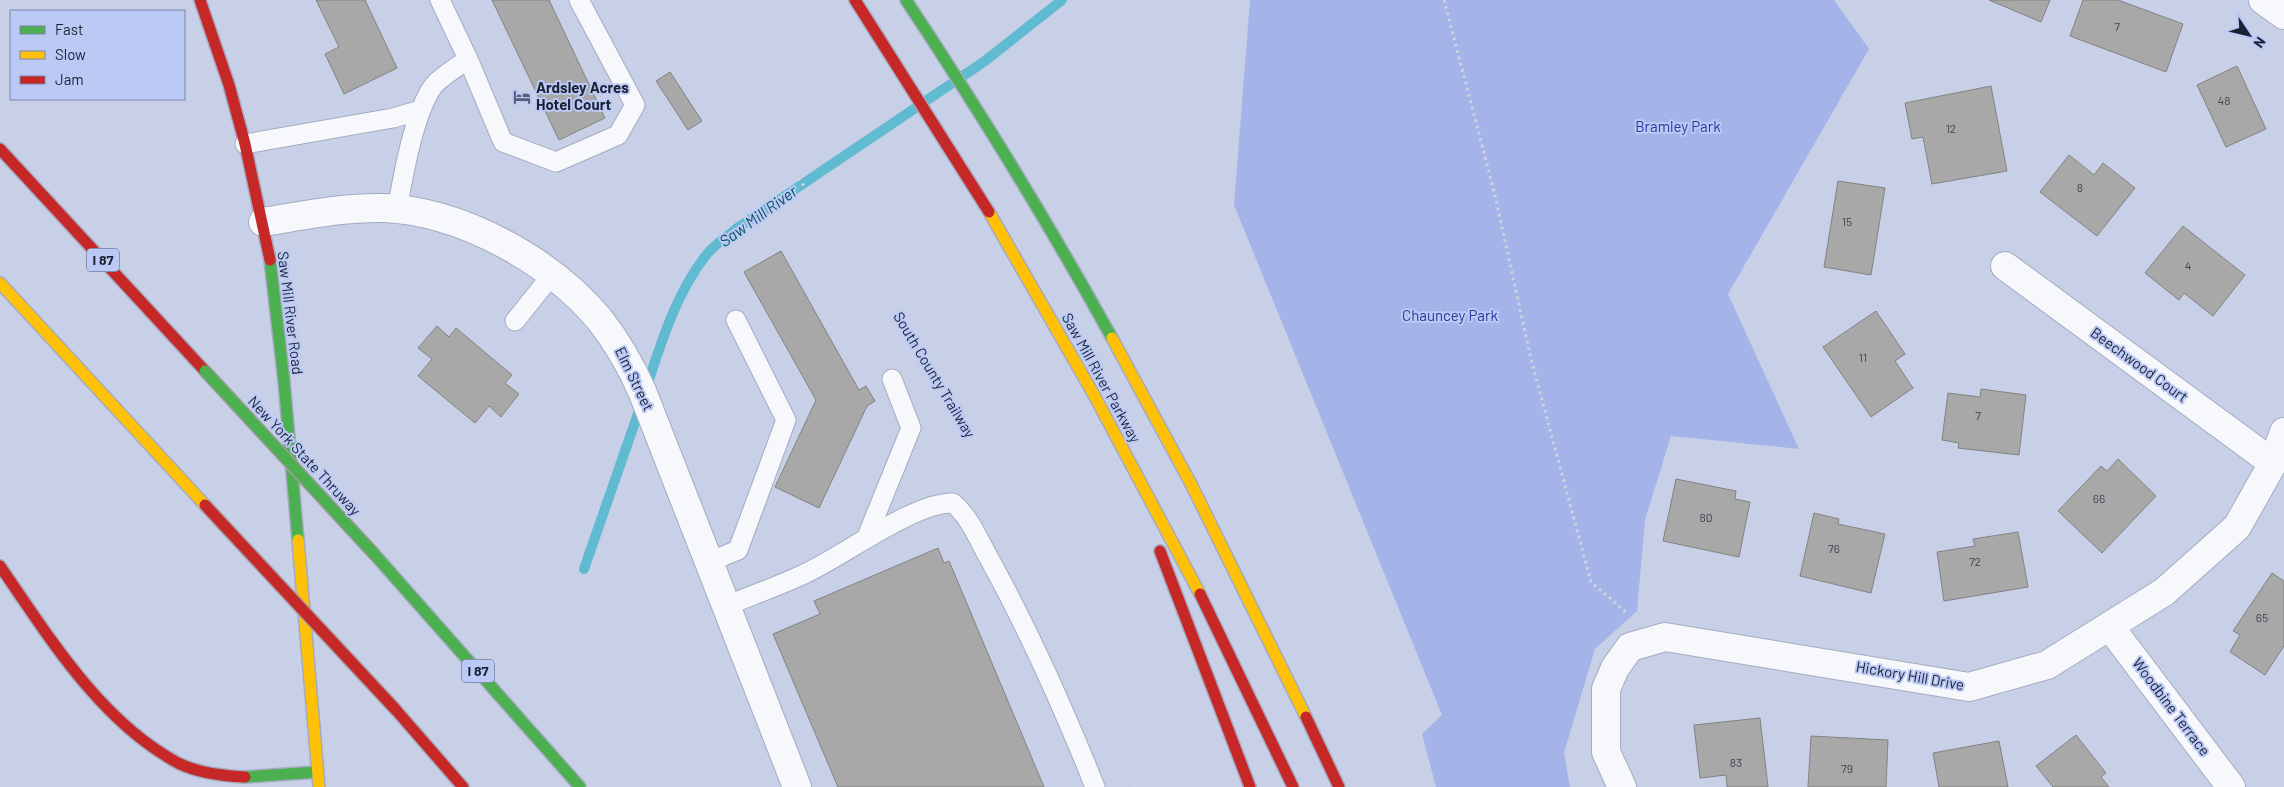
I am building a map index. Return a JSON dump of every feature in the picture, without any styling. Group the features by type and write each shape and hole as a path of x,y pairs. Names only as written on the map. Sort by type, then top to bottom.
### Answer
{"main road":[{"name":"Saw Mill River Road","path":"200,0 229,85 263,222 284,381 318,787"},
{"name":"Saw Mill River Parkway","path":"855,0 896,60 954,152 1115,432 1188,572 1293,787"},
{"name":"Saw Mill River Parkway","path":"906,0 990,129 1111,335 1234,569 1339,787"},
{"name":"New York State Thruway","path":"0,149 376,556 580,787"},
{"path":"0,284 396,710 463,787"},
{"path":"1115,432 1150,525"},
{"path":"1157,543 1250,787"},
{"path":"0,566 44,630 97,696 124,724 153,746 189,767 209,774 250,776 317,772"}],"street":[{"path":"2263,0 2284,15"},
{"name":"Elm Street","path":"263,222 352,208 397,210 443,217 470,227 507,246 551,276 586,305 610,333 634,374 797,787"},
{"name":"Beechwood Court","path":"2005,266 2273,463"},
{"name":"Hickory Hill Drive","path":"1622,787 1606,752 1606,689 1615,668 1630,647 1665,637 1970,687 2047,665 2164,592 2237,527 2273,463 2284,432"},
{"name":"Woodbine Terrace","path":"2110,627 2231,787"}],"lane":[{"path":"440,0 503,142 556,162 618,135 635,106 579,0"},
{"path":"397,210 402,179 421,110 435,84 468,60"},
{"path":"245,144 393,118 421,110"},
{"path":"515,321 551,276"},
{"path":"709,562 738,550 786,420 736,320"},
{"path":"866,539 911,428 892,379"},
{"path":"726,606 806,573 866,539 942,503 953,503 960,509 1018,610 1073,731 1095,787"}],"path":[{"name":"South County Trailway","path":"668,0 894,308 937,375 981,452 1040,566 1090,671 1136,787"},
{"path":"1444,0 1494,191 1531,359 1591,582 1632,616 1644,643"}],"green space":[{"name":"Chauncey Park","path":"1250,0 1834,0 1869,49 1728,294 1799,449 1671,436 1645,520 1637,611 1595,649 1564,753 1570,787 1436,787 1422,734 1442,715 1234,205"}],"building":[{"path":"316,0 365,0 397,68 344,94 325,54 339,47"},
{"path":"492,0 549,0 605,118 559,140"},
{"path":"1989,0 2050,0 2041,22"},
{"path":"2083,0 2118,0 2183,24 2166,72 2070,36"},
{"path":"2237,66 2266,129 2226,147 2197,85"},
{"path":"670,72 702,121 688,130 656,81"},
{"path":"1991,86 2007,171 1932,184 1923,137 1912,139 1905,103"},
{"path":"2069,155 2094,175 2103,163 2135,188 2097,236 2040,192"},
{"path":"1838,181 1885,188 1871,275 1824,267"},
{"path":"2183,226 2245,275 2213,316 2184,293 2179,300 2145,273"},
{"path":"781,251 859,390 866,386 875,401 867,406 819,508 775,487 816,400 744,272"},
{"path":"1876,311 1905,354 1895,361 1913,388 1871,417 1823,347"},
{"path":"437,326 449,337 456,328 512,375 505,383 519,394 501,417 489,406 475,423 418,376 432,359 418,348"},
{"path":"1981,389 2026,395 2019,455 1958,448 1959,443 1942,440 1948,393 1980,397"},
{"path":"2118,459 2156,496 2102,553 2058,511 2101,466 2107,471"},
{"path":"1676,479 1736,491 1735,499 1750,502 1739,557 1663,541"},
{"path":"1814,513 1839,519 1838,524 1885,534 1871,593 1800,576"},
{"path":"2018,532 2028,587 1944,601 1937,552 1975,546 1973,539"},
{"path":"938,548 944,563 949,561 1044,787 838,787 773,634 820,614 814,601"},
{"path":"2272,573 2284,581 2284,646 2265,675 2230,652 2240,635 2233,631"},
{"path":"1760,718 1768,787 1727,787 1726,775 1700,778 1694,725"},
{"path":"2076,735 2106,773 2101,777 2109,787 2053,787 2036,766"},
{"path":"1811,736 1888,740 1886,787 1808,787"},
{"path":"1999,741 2008,787 1939,787 1933,753"}],"waterway":[{"name":"Saw Mill River","path":"646,389 670,319 686,285 713,247 736,229 985,61 1062,0"},
{"name":"Saw Mill River","path":"584,569 641,405"}],"traffic: fast":[{"path":"906,0 1012,167 1112,338"},
{"path":"270,260 284,381 298,540"},
{"path":"205,371 376,556"},
{"path":"376,556 580,787"},
{"path":"245,777 317,772"}],"traffic: slow":[{"path":"989,212 1094,395 1200,594"},
{"path":"0,283 205,505"},
{"path":"1112,338 1191,484 1306,717"},
{"path":"298,540 319,787"}],"traffic: jam":[{"path":"200,0 229,85 245,144 270,260"},
{"path":"855,0 989,212"},
{"path":"0,149 205,371"},
{"path":"205,505 396,710"},
{"path":"1160,551 1250,787"},
{"path":"0,566 78,675 100,701 124,724 150,745 178,763 211,773 245,777"},
{"path":"1200,594 1293,787"},
{"path":"396,710 463,787"},
{"path":"1306,717 1339,787"}],"place":[{"name":"Ardsley Acres Hotel Court","path":"522,97"}],"park label":[{"name":"Bramley Park","path":"1678,127"}]}
